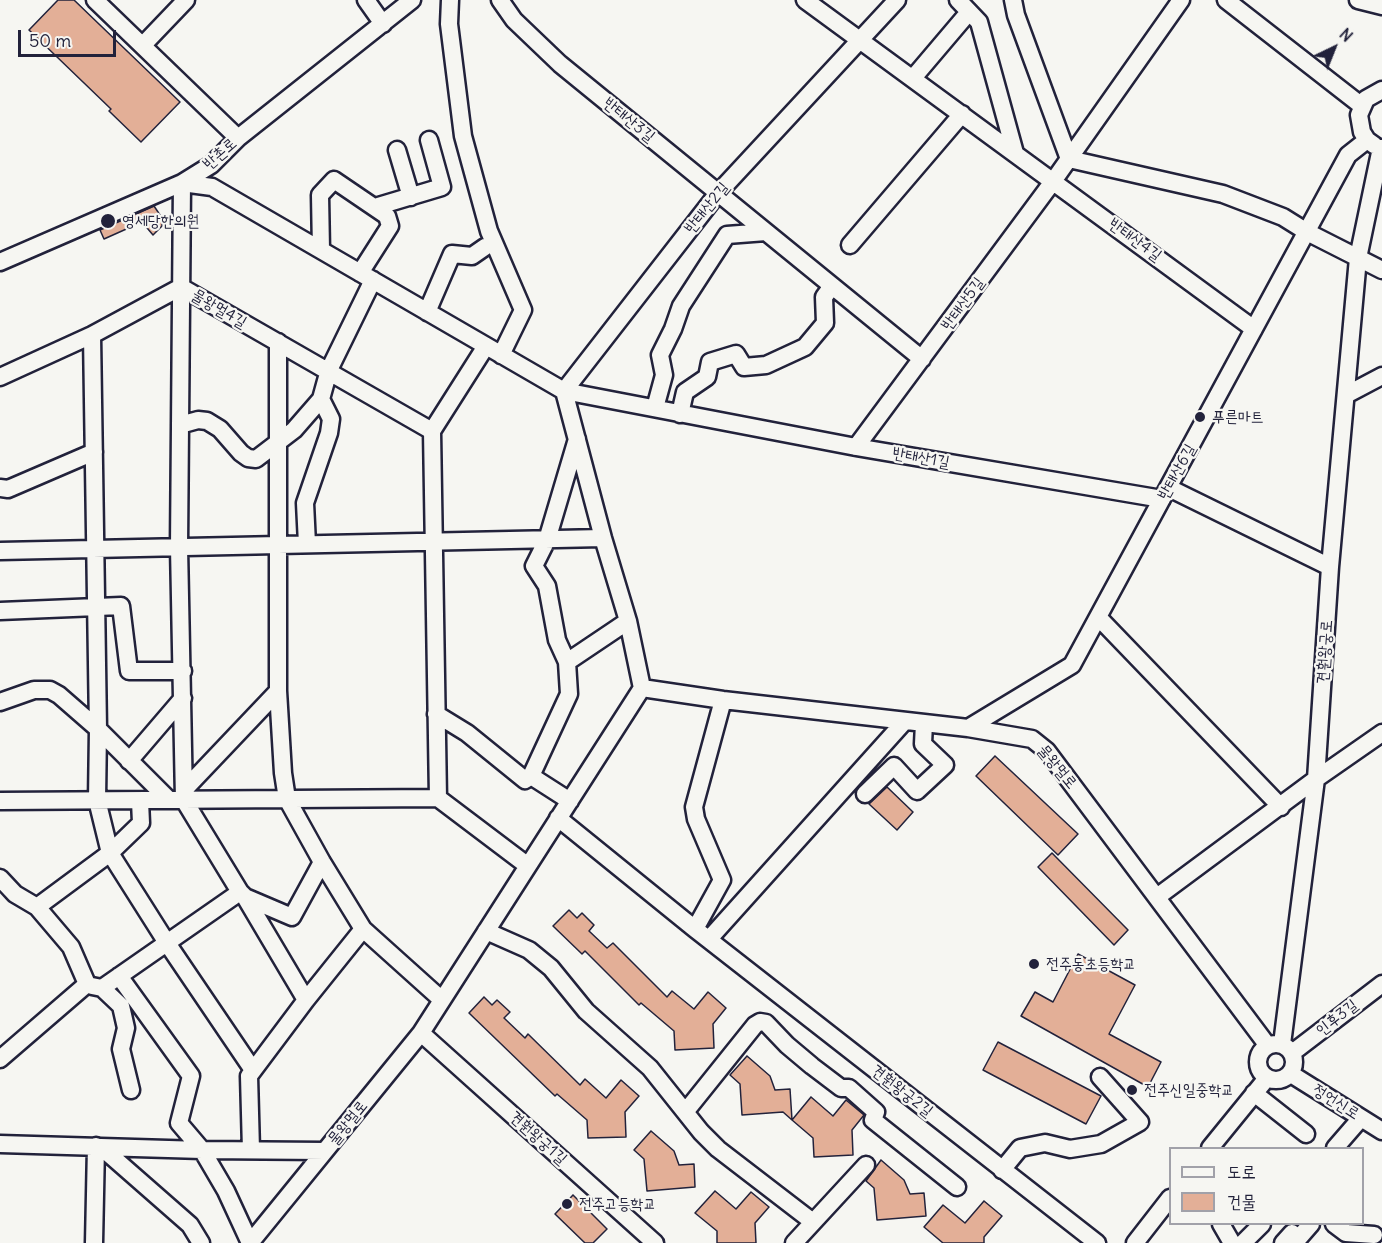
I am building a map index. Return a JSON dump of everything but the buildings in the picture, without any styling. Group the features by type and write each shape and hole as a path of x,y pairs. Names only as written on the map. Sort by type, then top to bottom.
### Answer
{"street":[{"path":"143,45 186,0"},
{"path":"366,0 383,24"},
{"name":"반촌로","path":"0,262 182,183 211,165 238,138 412,0"},
{"path":"450,0 449,24 464,136 487,239 523,310 501,355"},
{"name":"반태산3길","path":"501,0 514,20 560,64 922,359"},
{"name":"반태산2길","path":"564,391 718,193 897,0"},
{"name":"반태산5길","path":"856,447 1054,180 1181,0"},
{"path":"1226,0 1362,106"},
{"path":"1358,0 1382,6"},
{"path":"98,1 238,138"},
{"path":"1015,1 1016,15 1069,159 1223,194 1283,217 1307,232 1382,270"},
{"name":"반태산4길","path":"812,2 860,40 1054,180 1254,329"},
{"path":"913,78 968,11"},
{"path":"968,11 1015,153"},
{"path":"1377,145 1359,124 1362,106 1372,95 1382,90"},
{"path":"850,245 962,114"},
{"path":"375,207 442,187 429,140"},
{"name":"반태산6길","path":"968,728 1072,665 1348,155 1377,145"},
{"name":"견훤왕궁로","path":"1281,1048 1316,779 1330,567 1358,258 1377,145"},
{"path":"397,150 411,196"},
{"path":"180,425 198,420 207,421 220,429 248,459 256,459 294,430 321,399 329,370 366,277 390,226 387,216 334,180 320,195 321,250"},
{"path":"179,797 183,698 179,547 182,183"},
{"name":"반태산1길","path":"182,183 212,188 564,391 856,447 1165,494 1330,567"},
{"path":"656,408 664,375 660,355 681,306 727,235 766,232"},
{"path":"427,312 452,254 472,255 487,239"},
{"path":"680,414 685,392 707,377 710,362 736,354 744,367 766,365 804,347 825,323 824,297 832,286"},
{"name":"물왕멀4길","path":"0,377 92,335 181,287 432,430"},
{"path":"92,335 97,800 110,853 167,943 254,1070"},
{"path":"278,342 278,691 283,773 287,799 363,929 442,1000"},
{"path":"438,798 432,430 486,346"},
{"path":"1346,395 1382,375"},
{"path":"564,391 603,538 628,621 642,688"},
{"path":"307,544 304,503 330,433 331,419 321,399"},
{"path":"436,714 467,733 525,780 531,776 569,694 567,662 557,640 547,586 534,566 547,540 577,439"},
{"path":"0,488 8,489 94,452"},
{"path":"0,551 603,538"},
{"path":"0,611 121,606 129,671 183,675"},
{"path":"1099,618 1281,807"},
{"path":"567,662 628,621"},
{"name":"물왕멀로","path":"250,1243 421,1033 642,688 723,700 968,728 1032,739 1047,751 1157,897 1281,1048"},
{"path":"0,702 34,690 50,690 98,729 129,760 179,797 243,895 306,1000"},
{"path":"179,797 278,691"},
{"path":"129,760 183,698"},
{"path":"702,934 722,880 693,807 723,700"},
{"path":"702,934 904,722"},
{"path":"865,794 894,766 917,791 945,765 923,744 924,723"},
{"path":"1157,897 1382,733"},
{"path":"531,776 570,801"},
{"path":"0,801 140,801 179,797 438,798 528,866"},
{"path":"38,907 110,853 141,823 140,801"},
{"name":"견훤왕궁2길","path":"558,818 1096,1243"},
{"path":"243,895 292,917 322,862"},
{"path":"0,878 15,894 38,907 71,947 95,986 121,1006 126,1028 121,1049 131,1090"},
{"path":"0,1059 95,986 119,976 205,917 243,895"},
{"path":"251,1150 249,1076 363,929"},
{"path":"486,931 529,950 551,968 586,1011 650,1068 701,1132 718,1149 813,1222"},
{"path":"119,976 191,1076 179,1123 202,1150 226,1191 250,1243"},
{"name":"인후3길","path":"1281,1048 1382,984"},
{"path":"686,1111 755,1025 760,1022 766,1023 787,1045 841,1088 849,1088 876,1112 873,1120 957,1187"},
{"name":"견훤왕궁1길","path":"421,1033 655,1243"},
{"path":"1281,1048 1295,1059 1291,1074 1281,1080 1267,1078 1262,1074 1258,1061 1259,1055 1281,1048"},
{"name":"정언신로","path":"1291,1074 1382,1131"},
{"path":"1002,1170 1020,1148 1045,1143 1070,1149 1101,1144 1140,1122 1100,1077"},
{"path":"1212,1147 1267,1078"},
{"path":"1254,1093 1306,1134"},
{"path":"1337,1147 1361,1118"},
{"path":"0,1144 325,1151"},
{"path":"94,1243 98,1146"},
{"path":"98,1146 190,1224 201,1243"},
{"path":"794,1243 866,1165"},
{"path":"1135,1243 1169,1199"},
{"path":"1222,1225 1232,1243"},
{"path":"1243,1243 1261,1225"},
{"path":"1283,1243 1292,1233 1298,1239 1310,1225"},
{"path":"1335,1225 1346,1233 1374,1238"}],"place":[{"name":"영세당한의원","path":"108,221"},
{"name":"푸른마트","path":"1200,417"},
{"name":"전주동초등학교","path":"1034,964"},
{"name":"전주신일중학교","path":"1132,1090"},
{"name":"전주고등학교","path":"567,1204"}]}
